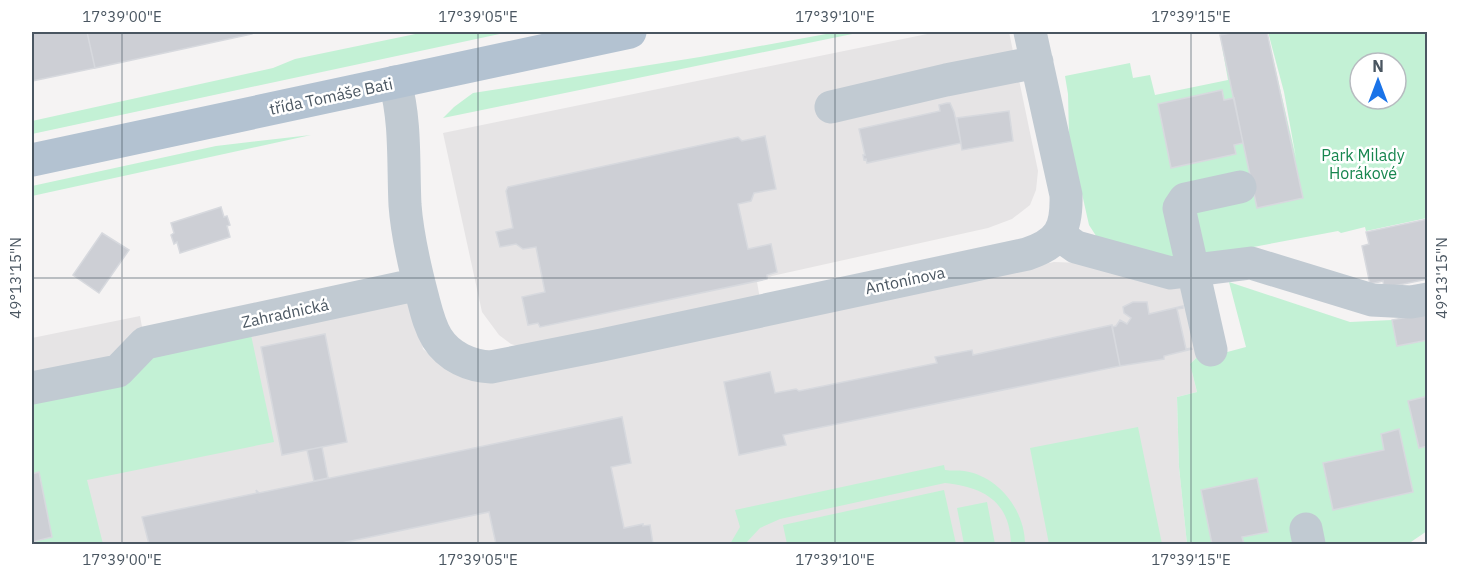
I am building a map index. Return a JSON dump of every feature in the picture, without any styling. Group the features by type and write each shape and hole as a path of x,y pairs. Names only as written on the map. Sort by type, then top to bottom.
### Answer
{"main road":[{"name":"třída Tomáše Bati","path":"32,160 630,32"}],"street":[{"path":"831,107 946,80 1034,47 1066,195 1067,213 1059,235 1076,247 1171,273 1251,263 1372,300 1411,302 1428,299"},
{"path":"396,82 401,106 405,206 419,284"},
{"path":"1211,350 1179,208 1185,199 1240,187"},
{"name":"Antonínova","path":"419,284 430,325 438,340 457,358 479,367 491,367 1028,254 1048,246 1059,235"},
{"name":"Zahradnická","path":"32,388 118,371 145,343 419,284"}],"shaded area":[{"path":"937,32 1009,32 1038,171 1036,190 1030,205 1012,219 988,228 772,276 757,282 760,299 521,347 511,344 499,335 482,312 443,133"},
{"path":"1054,262 1083,263 1182,282 1200,354 1190,364 1197,392 1177,397 1179,467 1187,544 32,544 32,338 140,316 145,343 412,301 423,349 450,371 706,336"}],"green space":[{"path":"425,32 509,32 32,134 32,121 273,68 295,59"},
{"path":"837,32 862,32 443,118 473,93 700,57"},
{"name":"Park Milady Horákové","path":"1237,32 1267,32 1296,158 1284,92 1268,32 1427,32 1427,218 1366,231 1365,227 1248,248 1162,258 1102,245 1089,225 1069,136 1065,76 1130,63 1133,78 1150,75 1155,95 1228,80 1220,35"},
{"path":"311,135 32,196 32,186 216,146"},
{"path":"1229,282 1350,322 1392,320 1427,313 1427,531 1408,544 1187,544 1179,467 1177,397 1197,392 1190,364 1200,354 1201,359 1246,347"},
{"path":"248,321 274,442 87,480 103,544 32,544 32,389"},
{"path":"1138,427 1162,544 1049,544 1030,448"},
{"path":"944,465 945,470 977,474 999,488 1015,508 1024,532 1025,544 1011,544 1006,517 992,499 971,488 945,483 780,519 760,528 745,544 730,544 740,527 735,510"},
{"path":"944,490 956,544 787,544 783,525"},
{"path":"987,502 995,544 964,544 957,508"}],"building":[{"path":"32,32 87,32 95,68 32,81"},
{"path":"87,32 252,32 252,34 95,68"},
{"path":"1237,32 1267,32 1303,198 1257,208 1220,35"},
{"path":"1222,90 1224,100 1234,98 1243,143 1234,145 1236,154 1171,168 1158,104"},
{"path":"950,103 954,112 961,143 867,163 866,159 864,160 859,129 940,111 939,105"},
{"path":"1009,111 1013,141 962,150 957,118"},
{"path":"765,136 776,189 754,193 751,201 738,204 748,249 771,244 777,272 767,275 767,279 540,327 538,323 528,325 522,297 545,292 536,247 523,249 516,244 500,247 496,232 513,228 506,191 508,187 738,137 742,141"},
{"path":"221,207 230,225 227,226 230,237 180,253 177,242 174,244 171,235 174,233 171,223"},
{"path":"1428,219 1428,279 1384,288 1383,281 1370,284 1362,246 1369,244 1366,232"},
{"path":"102,233 129,250 99,293 73,275"},
{"path":"1133,302 1147,302 1149,314 1183,306 1177,309 1186,349 1192,349 1164,356 1164,359 1120,366 1112,327 1116,326 1120,320 1127,324 1131,318 1124,313 1123,307"},
{"path":"1428,313 1428,340 1397,346 1392,320"},
{"path":"1112,325 1120,366 783,435 786,445 739,455 724,382 770,372 775,393 796,389 799,391 937,363 935,357 972,350 973,355"},
{"path":"325,334 347,442 282,455 261,347"},
{"path":"1428,396 1428,446 1419,448 1408,401"},
{"path":"622,417 631,463 611,467 624,528 650,525 653,544 496,544 489,512 337,544 149,544 142,517 257,493 256,490 259,493"},
{"path":"1399,429 1413,492 1333,510 1323,463 1384,450 1381,434"},
{"path":"322,447 328,478 314,481 307,450"},
{"path":"39,472 52,537 32,542 32,474"},
{"path":"1257,478 1268,532 1242,537 1244,544 1212,544 1201,490"}]}
